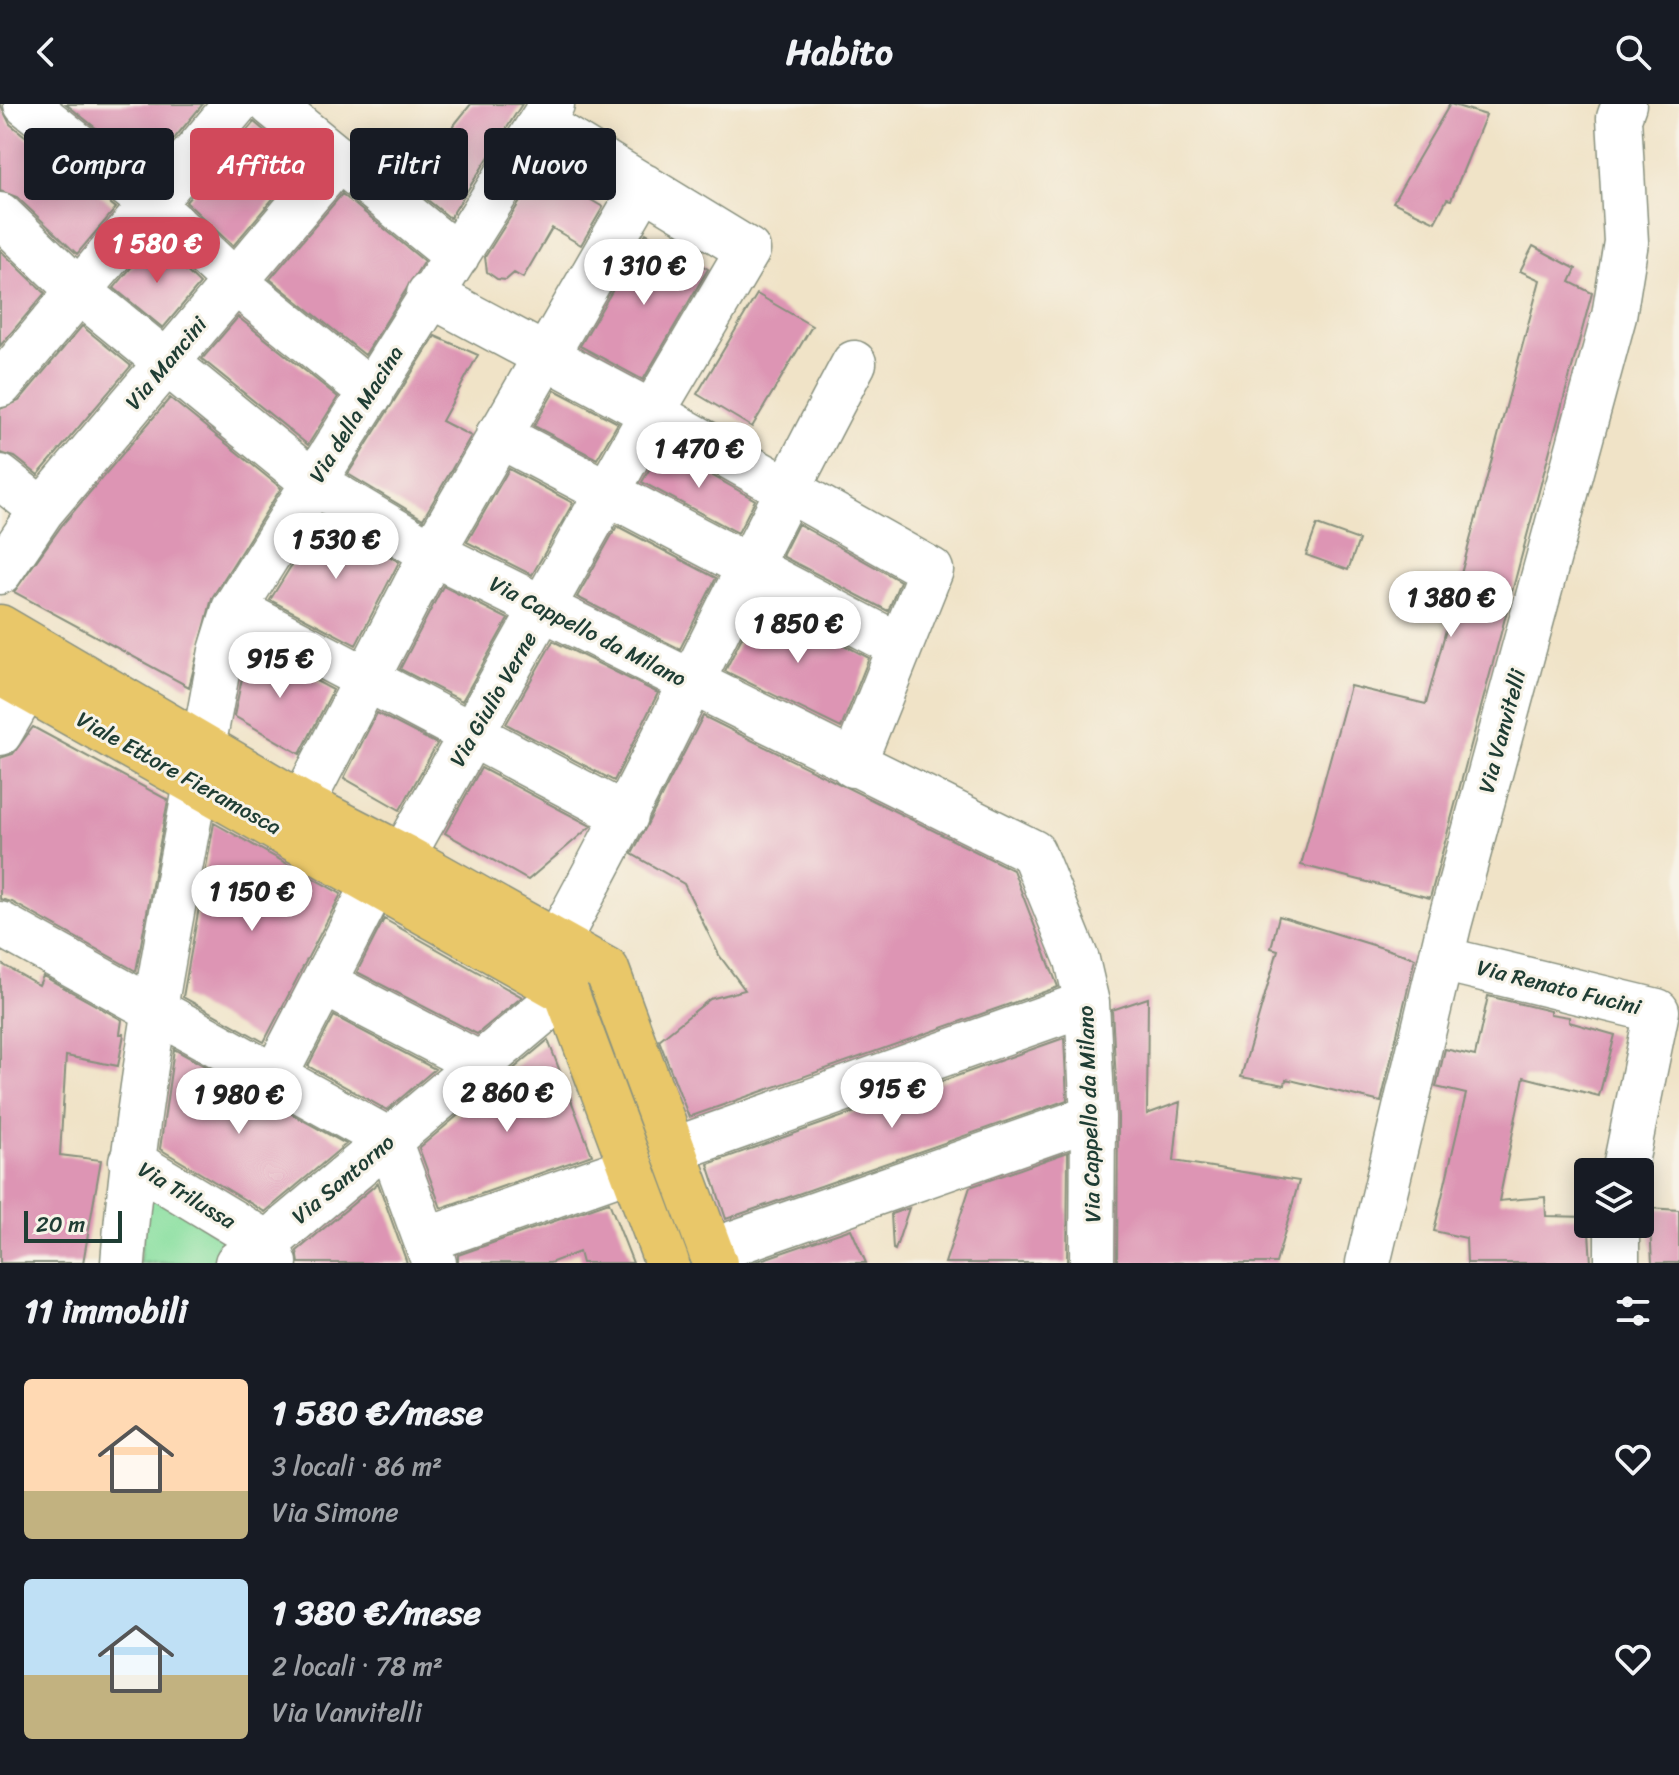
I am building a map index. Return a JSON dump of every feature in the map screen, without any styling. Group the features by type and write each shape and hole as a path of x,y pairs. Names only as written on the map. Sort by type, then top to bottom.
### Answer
{"main road":[{"name":"Viale Ettore Fieramosca","path":"0,627 200,764 389,869 557,942 607,970 673,1150"},
{"name":"Viale Ettore Fieramosca","path":"13,680 200,764 302,804 389,869 566,992"},
{"path":"566,992 667,1263"},
{"path":"673,1150 713,1257"}],"street":[{"path":"0,385 154,206 236,104"},
{"path":"271,104 457,256"},
{"name":"Via Vanvitelli","path":"1368,1263 1442,959 1614,316 1626,242 1619,118 1624,104"},
{"path":"0,132 43,110 154,206 235,282 372,393"},
{"path":"302,804 432,553 644,186 546,113"},
{"name":"Via della Macina","path":"123,1263 140,1173 154,1007 221,651 234,609 372,393 429,294 457,256 546,113"},
{"name":"Via Mancini","path":"0,572 42,510 338,160"},
{"name":"Via Giulio Verne","path":"275,1076 389,869 473,735 652,413 748,250 644,186"},
{"name":"Via Cappello da Milano","path":"0,215 80,292 313,482 432,553 545,607 689,684 1033,852 1077,960 1087,1003 1093,1117 1092,1263"},
{"path":"429,294 652,413 931,570 853,765"},
{"path":"557,942 626,816 786,489 854,363"},
{"path":"498,435 900,646"},
{"path":"0,477 42,510"},
{"path":"234,609 626,816"},
{"path":"0,733 13,680"},
{"path":"0,924 389,1140 430,1251 631,1168"},
{"name":"Via Renato Fucini","path":"1442,959 1657,1011 1627,1158"},
{"path":"324,983 480,1064"},
{"name":"Via Santorno","path":"260,1256 389,1140 566,992"},
{"path":"673,1150 1087,1003"},
{"path":"713,1257 1093,1117"},
{"name":"Via Trilussa","path":"140,1173 260,1256"},
{"path":"1617,1238 1617,1263"}],"green space":[{"path":"148,1186 256,1263 139,1263"}],"building":[{"path":"0,104 10,124 24,135 24,200 106,200 116,208 77,254 17,197 0,191"},
{"path":"66,104 203,104 174,139 174,128 96,128"},
{"path":"471,104 522,104 507,128 484,128 484,164 468,190 468,128 452,128"},
{"path":"1450,104 1486,115 1451,200 1447,199 1435,222 1393,202"},
{"path":"342,194 424,261 365,355 270,279"},
{"path":"190,197 190,200 272,200 233,246 186,202"},
{"path":"428,200 461,200 450,218"},
{"path":"521,200 591,200 603,207 581,245 552,228 523,278 514,273 506,280 497,279 487,272 485,257"},
{"path":"646,233 708,269 643,380 580,346"},
{"path":"154,240 200,284 163,328 114,288"},
{"path":"1533,246 1576,269 1570,282 1592,293 1430,898 1301,865 1350,686 1426,704 1540,280 1520,271"},
{"path":"0,250 45,293 0,346"},
{"path":"757,294 812,326 752,427 697,394"},
{"path":"238,317 338,397 308,445 202,359"},
{"path":"82,326 131,366 38,475 15,457 0,453 0,409 19,401"},
{"path":"435,336 478,355 442,421 471,436 423,519 348,474"},
{"path":"555,390 618,423 597,459 534,426"},
{"path":"170,398 281,488 212,598 189,687 14,592 62,525"},
{"path":"662,447 755,500 738,533 642,482"},
{"path":"509,469 573,503 532,575 467,542"},
{"path":"322,516 399,562 356,645 270,600"},
{"path":"798,524 900,581 888,611 782,556"},
{"path":"1317,525 1359,540 1348,570 1306,555"},
{"path":"617,526 716,578 680,649 577,597"},
{"path":"443,586 508,619 462,701 400,669"},
{"path":"760,601 869,658 841,728 725,671"},
{"path":"553,641 658,693 614,781 506,724"},
{"path":"249,645 333,690 300,754 234,716"},
{"path":"377,713 437,744 400,810 344,778"},
{"path":"703,716 1013,870 1058,987 689,1117 659,1040 710,999 745,990 719,955 684,884 632,854"},
{"path":"33,727 168,800 136,971 12,902 0,899 0,758 13,754"},
{"path":"481,768 591,826 528,880 445,833"},
{"path":"214,823 341,894 264,1042 183,997"},
{"path":"1279,916 1415,958 1381,1102 1286,1079 1285,1085 1241,1077 1278,950 1271,948"},
{"path":"384,919 522,997 477,1034 357,972"},
{"path":"0,963 39,985 43,976 122,1020 120,1034 124,1034 118,1066 66,1056 60,1155 101,1160 83,1263 0,1263"},
{"path":"1488,996 1550,1011 1550,1014 1569,1017 1569,1022 1615,1035 1599,1096 1524,1077 1499,1201 1545,1197 1546,1216 1574,1217 1574,1238 1589,1238 1591,1263 1467,1263 1466,1238 1434,1231 1466,1094 1436,1087 1445,1049 1475,1056"},
{"path":"1148,998 1147,1114 1180,1102 1174,1161 1299,1181 1276,1263 1117,1263 1118,1117 1112,1010"},
{"path":"334,1016 435,1069 387,1110 308,1066"},
{"path":"1064,1038 1067,1100 726,1219 708,1164"},
{"path":"548,1040 592,1155 441,1208 419,1148"},
{"path":"174,1049 346,1144 265,1212 160,1149"},
{"path":"1068,1152 1067,1263 945,1263 970,1187"},
{"path":"378,1183 407,1263 299,1263 297,1251"},
{"path":"609,1202 633,1263 582,1263 579,1252 550,1263 458,1263 458,1255"},
{"path":"909,1208 895,1250 891,1214"},
{"path":"1654,1208 1679,1210 1679,1263 1652,1263"},
{"path":"851,1229 866,1263 752,1263"}]}
